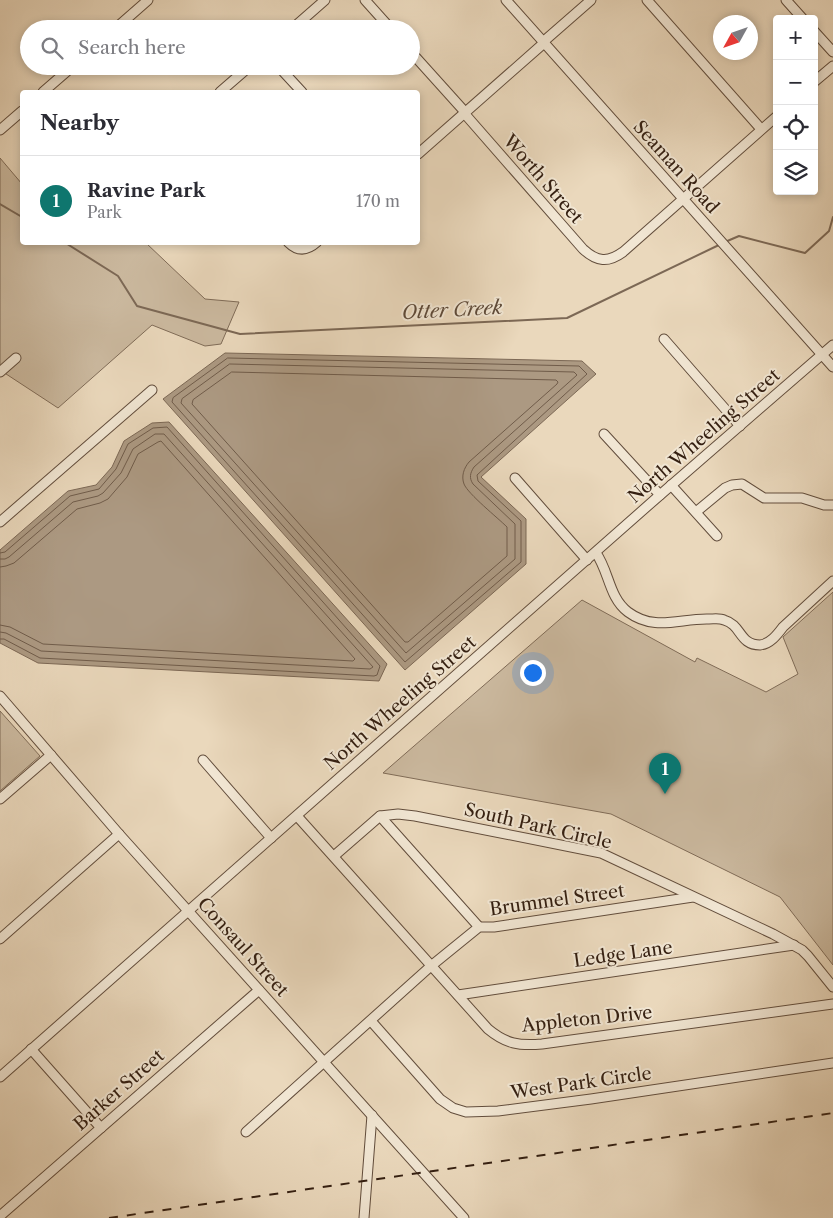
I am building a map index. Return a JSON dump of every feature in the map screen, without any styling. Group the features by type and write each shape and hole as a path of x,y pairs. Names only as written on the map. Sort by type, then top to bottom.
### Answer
{"street":[{"path":"125,20 148,0"},
{"path":"302,20 325,0"},
{"path":"364,0 383,20"},
{"name":"Seaman Road","path":"506,0 833,367"},
{"path":"420,152 591,0"},
{"path":"647,0 761,129"},
{"path":"786,0 799,15"},
{"path":"818,35 833,52"},
{"name":"Worth Street","path":"420,62 591,256 602,260 614,258 683,199"},
{"path":"818,79 833,66"},
{"path":"45,90 63,75"},
{"path":"222,90 240,75"},
{"path":"286,75 300,90"},
{"path":"0,130 20,112"},
{"path":"683,199 773,119"},
{"path":"291,245 298,249 307,249 313,245"},
{"path":"664,340 740,426"},
{"name":"North Wheeling Street","path":"0,1077 671,485 833,345"},
{"path":"0,372 16,358"},
{"path":"0,522 152,390"},
{"path":"604,434 660,495"},
{"path":"515,478 587,560"},
{"path":"696,512 725,488 742,484 764,498 802,498 833,505"},
{"path":"671,485 716,536"},
{"path":"596,553 603,564 620,605 629,613 644,621 662,624 701,619 724,620 736,626 745,640 753,644 763,645 771,640 833,581"},
{"name":"Consaul Street","path":"0,696 119,834 464,1218"},
{"path":"0,800 51,755"},
{"path":"203,760 271,838"},
{"name":"South Park Circle","path":"380,816 398,814 415,816 601,853 794,945 808,956 833,987"},
{"name":"Appleton Drive","path":"297,816 488,1030 506,1041 519,1045 542,1044 833,1004"},
{"path":"334,856 380,816 479,927"},
{"path":"0,939 119,834"},
{"name":"Brummel Street","path":"246,1132 431,966 479,927 494,927 694,897"},
{"name":"Ledge Lane","path":"458,995 794,945"},
{"name":"Barker Street","path":"0,1216 259,990"},
{"name":"West Park Circle","path":"371,1020 440,1099 452,1108 466,1112 498,1111 535,1106 833,1062"},
{"path":"31,1049 101,1128"},
{"path":"364,1218 372,1115"}],"shaded area":[{"path":"0,158 20,182 20,245 148,245 205,299 239,302 221,344 205,346 152,325 58,408 0,370"},
{"path":"833,592 833,965 780,897 611,814 383,773 582,600 695,662 697,658 766,692 798,674 783,637"},
{"path":"0,711 40,756 0,791"}],"water":[{"path":"225,353 582,361 596,374 481,477 526,519 526,564 405,670 163,399"},
{"path":"169,422 387,664 379,681 38,663 0,643 0,550 68,491 96,485 112,467 124,441 152,423"}],"waterway":[{"name":"Otter Creek","path":"0,204 20,216"},
{"name":"Otter Creek","path":"725,242 739,236 805,253 829,231 833,217"},
{"name":"Otter Creek","path":"69,245 118,276 137,306 240,334 567,318 721,244"}],"railway":[{"path":"109,1218 833,1113"}],"place":[{"name":"Ravine Park","path":"665,794"}]}
